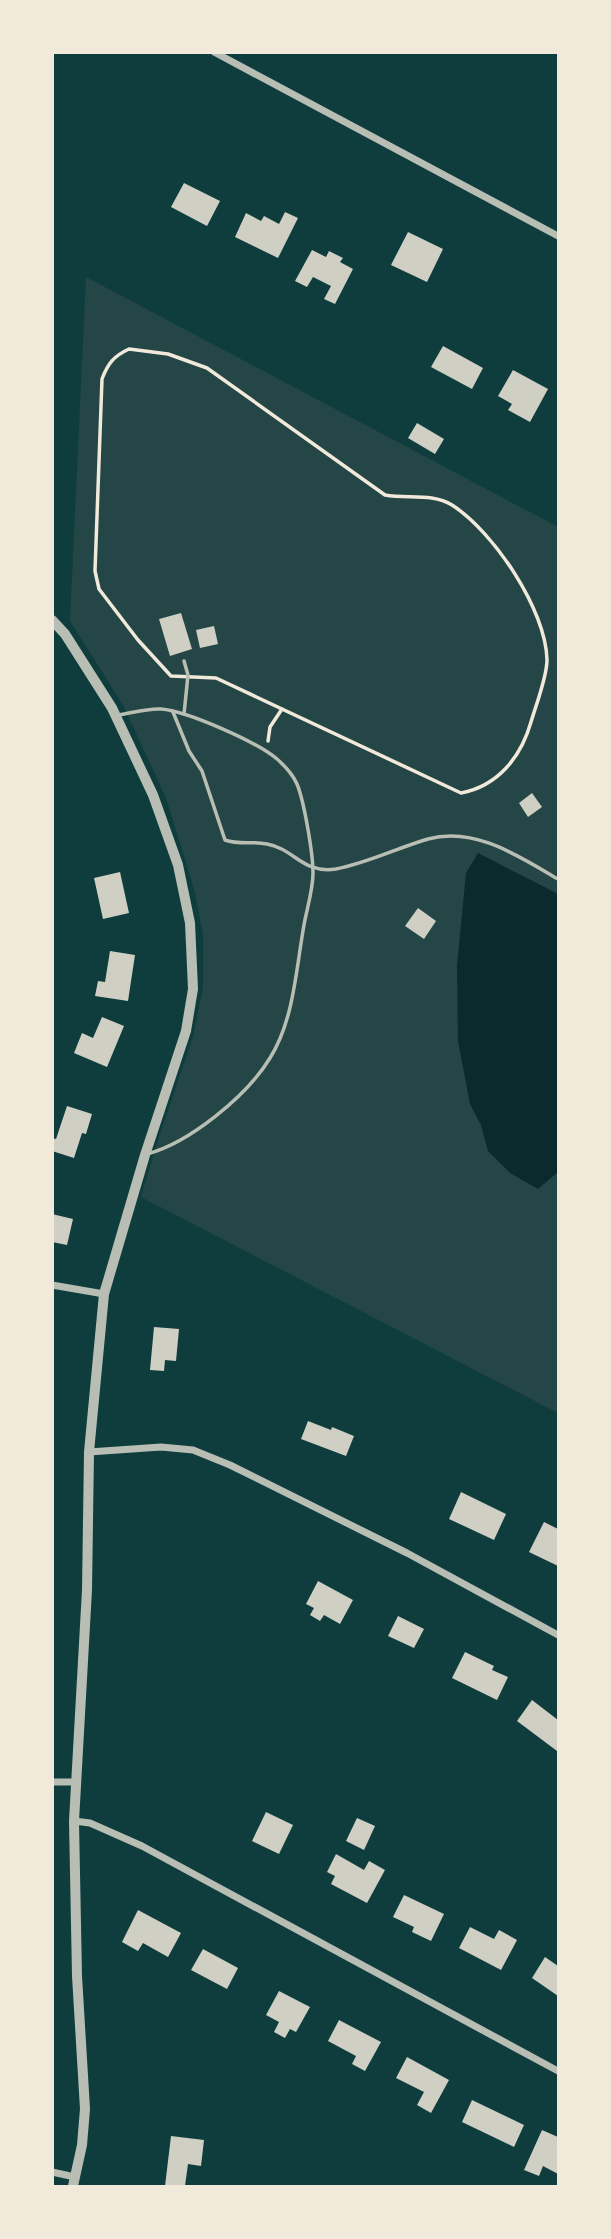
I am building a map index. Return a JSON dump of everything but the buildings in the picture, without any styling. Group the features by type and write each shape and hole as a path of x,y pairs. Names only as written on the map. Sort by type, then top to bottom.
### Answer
{"street":[{"path":"214,52 558,236"},
{"path":"52,620 79,656 116,716 153,795 178,865 190,923 193,989 186,1031 145,1155 104,1294 89,1451 86,1590 74,1821 77,1976 85,2109 82,2145 74,2182 52,2172"},
{"path":"52,1284 104,1294"},
{"path":"89,1451 161,1447 193,1450 230,1465 407,1553 558,1635"},
{"path":"52,1782 76,1782"},
{"path":"74,1821 90,1824 142,1846 558,2071"}],"lane":[{"path":"184,661 188,675 184,714"},
{"path":"116,716 159,709 184,714 266,752 289,771 297,785 311,845 313,869 285,1026 270,1059 247,1089 228,1106 178,1142 145,1155"},
{"path":"173,712 189,751 202,771 225,839 234,844 267,844 313,869 335,869 430,839 456,835 508,851 558,879"}],"path":[{"path":"129,349 168,354 207,368 385,495 400,498 438,498 453,506 492,543 514,570 542,634 547,662 525,742 515,760 495,778 472,791 461,793 216,678 188,675 171,676 138,640 99,589 95,571 103,379 107,366 115,356 129,349"},
{"path":"266,752 270,727 282,709"}],"shaded area":[{"path":"86,277 558,527 558,1413 141,1197 193,1037 203,987 203,935 195,892 166,798 123,705 70,621"},
{"path":"478,853 558,894 558,1172 538,1189 510,1173 488,1151 481,1125 470,1104 458,1041 457,966 466,873"}]}
